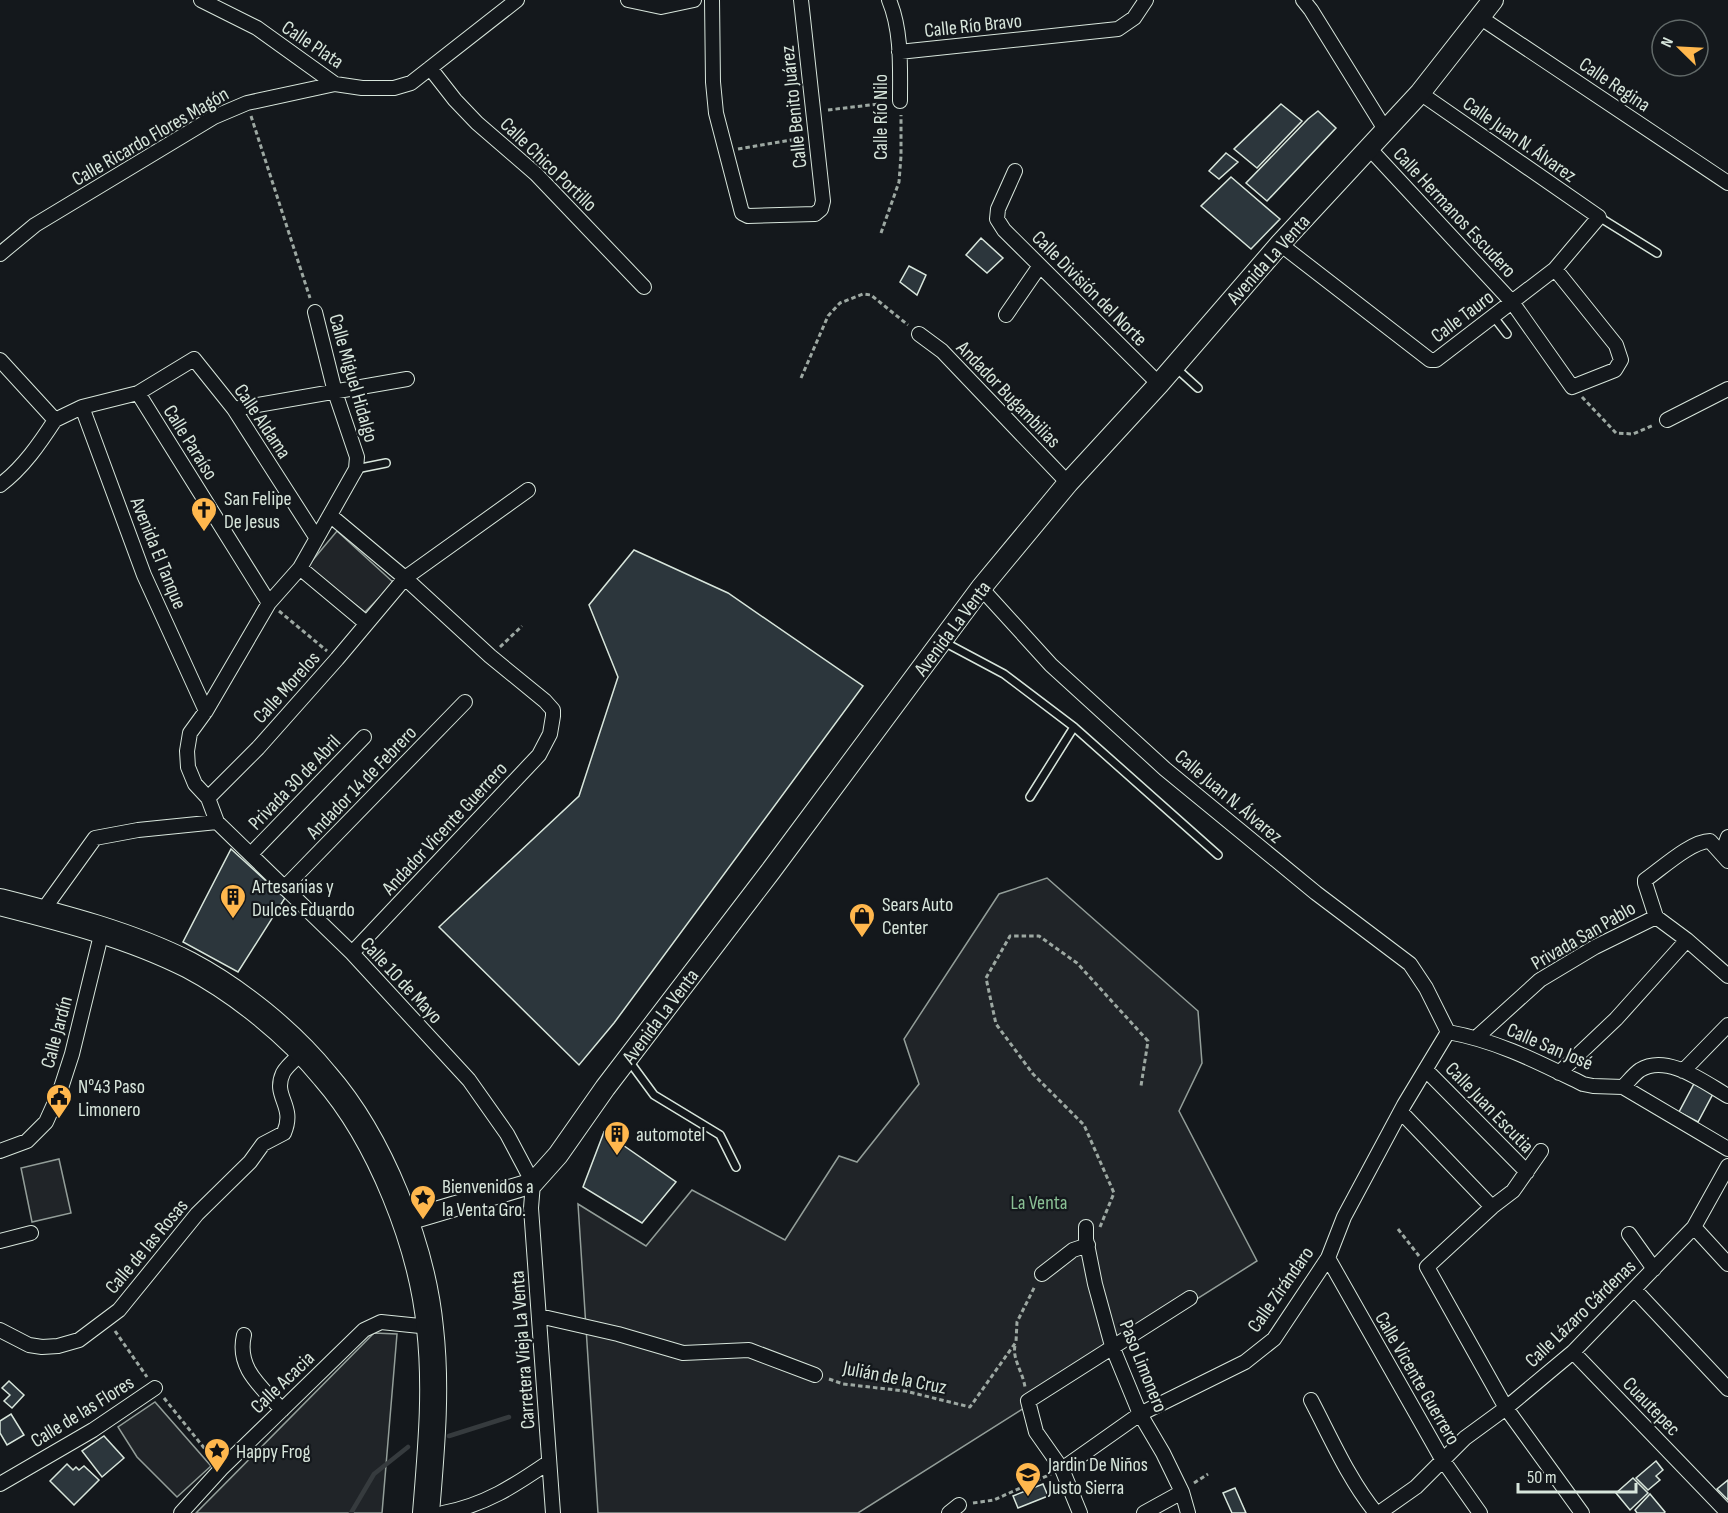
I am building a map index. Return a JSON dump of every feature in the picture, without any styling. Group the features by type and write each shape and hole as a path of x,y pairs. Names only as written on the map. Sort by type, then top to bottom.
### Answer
{"highway":[{"path":"0,902 102,931 189,965 223,986 266,1019 303,1052 326,1076 354,1116 381,1164 405,1221 423,1280 430,1327 434,1401 426,1513"}],"main road":[{"name":"Avenida La Venta","path":"533,1183 558,1155 605,1088 981,588 1068,483 1159,384 1280,244 1420,93 1493,0"},
{"path":"405,1221 533,1183"}],"street":[{"name":"Calle Plata","path":"210,2 257,28 335,84 362,88 394,87 411,83 517,0"},
{"path":"628,0 661,7 694,0"},
{"path":"712,0 713,82 716,113 725,151"},
{"name":"Calle Benito Juárez","path":"725,151 742,213 748,216 815,214 821,210 823,201 801,0"},
{"name":"Calle Río Nilo","path":"889,0 893,10 899,52 900,101"},
{"name":"Calle Río Bravo","path":"899,52 1118,29 1134,18 1146,0"},
{"path":"1322,0 1307,5 1386,131"},
{"name":"Calle Regina","path":"1481,18 1728,183"},
{"name":"Calle Chico Portillo","path":"430,68 477,123 536,174 644,287"},
{"name":"Calle Ricardo Flores Magón","path":"0,254 35,225 214,117 247,103 335,84"},
{"name":"Calle Juan N. Álvarez","path":"1420,93 1599,217"},
{"name":"Calle Hermanos Escudero","path":"1369,148 1512,302"},
{"name":"Calle División del Norte","path":"1015,171 998,209 997,219 1004,230 1159,384"},
{"name":"Calle Tauro","path":"1280,244 1430,360 1436,360 1555,269 1599,217"},
{"path":"1006,315 1039,267"},
{"path":"1512,302 1572,387 1615,370 1621,360 1616,345 1555,269"},
{"name":"Calle Miguel Hidalgo","path":"208,798 195,784 188,767 187,751 190,733 206,711 268,603 300,568 356,469 357,456 334,392 315,312"},
{"name":"Andador Bugambilias","path":"919,334 942,351 1068,483"},
{"name":"Calle Aldama","path":"138,393 194,359 234,409 316,537"},
{"path":"0,360 55,420"},
{"path":"234,409 407,379"},
{"path":"1667,420 1728,389"},
{"path":"0,485 9,479 41,442 55,420 82,408 138,393"},
{"name":"Calle Paraíso","path":"138,393 268,603"},
{"name":"Avenida El Tanque","path":"82,408 144,575 206,711"},
{"name":"Calle Morelos","path":"208,798 258,748 405,578 528,490"},
{"path":"331,516 405,578 490,656"},
{"path":"300,568 366,623"},
{"name":"Calle Juan N. Álvarez","path":"981,588 1052,665 1165,769 1316,893 1410,964 1426,988 1448,1032"},
{"name":"Andador Vicente Guerrero","path":"352,953 540,755 550,734 553,710 490,656"},
{"name":"Andador 14 de Febrero","path":"284,888 465,702"},
{"name":"Privada 30 de Abril","path":"251,854 364,737"},
{"path":"41,913 95,838 138,830 217,822 208,798"},
{"name":"Calle 10 de Mayo","path":"217,822 352,953 469,1080 507,1134 533,1183"},
{"path":"1725,857 1728,837"},
{"path":"1725,857 1710,841 1704,841 1694,845 1645,880 1645,883 1656,917 1687,940 1728,976"},
{"name":"Privada San Pablo","path":"1477,1037 1540,980 1595,946 1656,917"},
{"name":"Calle Jardín","path":"0,1151 27,1141 46,1122 60,1091 72,1054 102,931"},
{"path":"1559,1073 1616,1019 1687,940"},
{"path":"1683,1071 1728,1025"},
{"name":"Calle San José","path":"1448,1032 1477,1037 1522,1054 1583,1084 1623,1087 1728,1149"},
{"name":"Calle Zirándaro","path":"1062,1469 1140,1414 1245,1362 1274,1339 1328,1258 1344,1217 1448,1032"},
{"name":"Calle de las Rosas","path":"107,1320 119,1310 197,1214 250,1161 262,1144 284,1133 289,1122 287,1108 279,1090 282,1075 303,1052"},
{"path":"1623,1087 1640,1070 1660,1064 1683,1071 1726,1092"},
{"name":"Calle Juan Escutia","path":"1426,1070 1527,1172"},
{"path":"1401,1112 1492,1207"},
{"path":"1541,1151 1514,1191 1492,1207 1427,1267 1506,1408 1582,1513"},
{"name":"Calle Lázaro Cárdenas","path":"1378,1513 1416,1487 1465,1438 1506,1408 1573,1352 1694,1227 1728,1166"},
{"name":"Carretera Vieja La Venta","path":"533,1183 531,1208 553,1513"},
{"name":"Paso Limonero","path":"1086,1227 1086,1239 1095,1284 1112,1346 1140,1414 1182,1492 1188,1513"},
{"path":"1694,1227 1728,1264"},
{"path":"0,1240 31,1233"},
{"path":"1629,1234 1654,1269"},
{"path":"1042,1274 1073,1250 1088,1245"},
{"name":"Calle Vicente Guerrero","path":"1328,1258 1442,1460 1480,1513"},
{"path":"1634,1289 1728,1389"},
{"path":"1080,1513 1062,1469 1036,1432 1028,1401 1190,1299"},
{"path":"539,1316 618,1334 683,1353 749,1350 815,1375"},
{"path":"0,1330 29,1345 58,1346 79,1340 107,1320"},
{"name":"Calle Acacia","path":"181,1513 221,1469 364,1330 381,1322 430,1327"},
{"path":"244,1335 243,1360 250,1373 282,1410"},
{"name":"Cuautepec","path":"1573,1352 1728,1513"},
{"name":"Calle de las Flores","path":"0,1484 93,1430 155,1388"},
{"path":"1311,1400 1356,1485 1378,1513"},
{"path":"443,1513 465,1509 503,1493 549,1462"},
{"path":"1144,1513 1182,1492"}],"lane":[{"path":"1599,217 1657,253"},
{"path":"1493,316 1507,334"},
{"path":"1174,366 1198,388"},
{"path":"356,469 386,463"},
{"path":"941,641 1004,674 1074,727 1218,855"},
{"path":"1030,797 1074,727"},
{"path":"628,1059 654,1095 720,1135 736,1167"}],"path":[{"path":"814,112 900,101"},
{"name":"Calle Río Nilo","path":"881,233 899,182 902,156 900,101"},
{"name":"Calle Miguel Hidalgo","path":"247,103 315,312"},
{"path":"725,151 815,136"},
{"path":"801,378 828,316 840,303 863,294 871,295 919,334"},
{"path":"1572,387 1616,433 1633,434 1667,420"},
{"path":"268,603 337,659"},
{"path":"490,656 522,626"},
{"path":"1088,1245 1093,1246 1114,1193 1084,1125 1033,1074 996,1024 986,978 1010,936 1039,936 1077,963 1148,1041 1141,1086"},
{"path":"1398,1229 1427,1267"},
{"path":"1028,1401 1023,1373 1013,1354 1017,1322 1042,1274"},
{"name":"Calle de las Rosas","path":"107,1320 155,1388 221,1469"},
{"name":"Julián de la Cruz","path":"815,1375 843,1384 906,1391 970,1407 1016,1342"},
{"path":"954,1509 994,1500 1062,1469"}],"green space":[{"path":"337,531 394,583 365,612 307,567"},
{"name":"La Venta","path":"1047,878 1198,1011 1202,1063 1179,1111 1257,1261 858,1513 598,1513 578,1204 646,1246 692,1190 785,1240 839,1156 857,1162 919,1084 904,1039 999,894"},
{"path":"59,1159 71,1213 32,1222 21,1168"},
{"path":"374,1333 397,1334 382,1513 196,1513"},
{"path":"155,1402 211,1466 177,1497 137,1457 118,1427"}],"building":[{"path":"1281,104 1302,121 1257,168 1234,149"},
{"path":"1318,111 1336,128 1267,201 1246,183"},
{"path":"1226,153 1238,162 1219,179 1209,171"},
{"path":"1231,177 1280,219 1251,249 1201,206"},
{"path":"981,238 1003,258 987,273 966,255"},
{"path":"909,266 926,275 917,295 900,282"},
{"path":"634,550 728,593 863,686 614,1023 579,1065 439,927 579,796 618,677 589,605"},
{"name":"Artesanias y Dulces Eduardo","path":"231,849 285,898 238,972 183,942"},
{"path":"1696,1080 1715,1090 1698,1122 1679,1112"},
{"name":"automotel","path":"604,1132 676,1182 642,1223 583,1187"},
{"path":"9,1381 24,1395 12,1408 4,1401 10,1395 2,1388"},
{"path":"11,1414 24,1435 7,1445 0,1433 0,1421"},
{"path":"104,1436 124,1458 102,1477 82,1451"},
{"path":"1656,1461 1663,1470 1656,1476 1660,1480 1648,1490 1636,1478"},
{"path":"67,1464 73,1470 76,1467 79,1470 84,1466 99,1480 74,1505 50,1481"},
{"path":"1633,1478 1648,1493 1630,1510 1616,1493"},
{"path":"1728,1480 1728,1500 1717,1489"},
{"path":"1043,1484 1048,1496 1018,1508 1013,1496"},
{"path":"1235,1488 1246,1513 1232,1513 1223,1493"},
{"path":"1650,1494 1664,1513 1637,1513 1635,1510"}],"waterway":[{"path":"449,1436 509,1417"},
{"path":"351,1513 374,1474 408,1447"}],"place":[{"name":"San Felipe De Jesus","path":"204,533"},
{"name":"Artesanias y Dulces Eduardo","path":"233,920"},
{"name":"Sears Auto Center","path":"862,939"},
{"name":"N°43 Paso Limonero","path":"59,1120"},
{"name":"automotel","path":"617,1157"},
{"name":"Bienvenidos a la Venta Gro.","path":"423,1221"},
{"name":"Happy Frog","path":"217,1474"},
{"name":"Jardin De Niños Justo Sierra","path":"1028,1498"}]}
